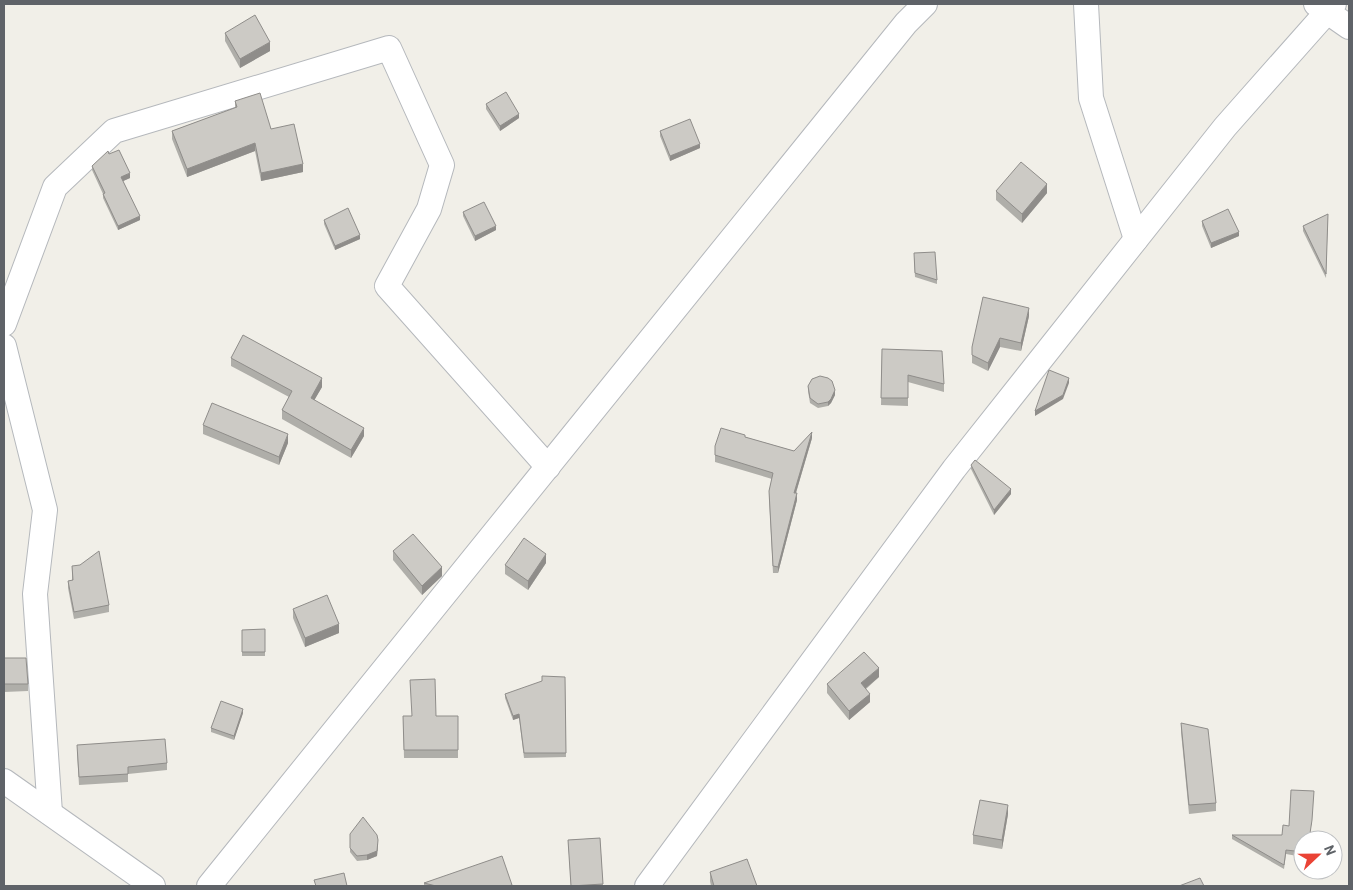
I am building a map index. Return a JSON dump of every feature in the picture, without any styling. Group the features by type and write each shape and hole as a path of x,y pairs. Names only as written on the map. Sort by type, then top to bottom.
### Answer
{"street":[{"path":"210,886 900,31 925,4"},
{"path":"1086,4 1091,98 1136,239"},
{"path":"647,886 954,469 1225,127 1326,6 1349,27"},
{"path":"4,324 55,187 114,132 389,48 442,165 429,209 387,286 548,467"},
{"path":"4,346 45,510 35,594 50,813"},
{"path":"4,781 153,886"}],"building":[{"path":"255,15 270,42 240,59 225,33"},
{"path":"506,92 519,114 500,126 486,104"},
{"path":"260,93 271,129 294,124 303,164 261,173 255,143 187,169 172,131 237,107 235,101"},
{"path":"690,119 700,144 670,156 660,131"},
{"path":"119,150 130,173 121,177 140,216 118,226 92,166 108,151 109,154"},
{"path":"1021,162 1047,184 1022,214 996,191"},
{"path":"484,202 496,226 475,236 463,212"},
{"path":"348,208 360,235 335,246 324,220"},
{"path":"1228,209 1239,232 1211,243 1202,221"},
{"path":"1328,214 1326,274 1303,226"},
{"path":"935,252 937,280 915,273 914,253"},
{"path":"983,297 1029,308 1021,343 1000,338 988,363 972,355"},
{"path":"243,335 322,378 311,398 364,428 351,450 282,410 292,391 231,358"},
{"path":"882,349 942,351 944,384 908,375 908,398 881,398"},
{"path":"1049,370 1069,378 1063,395 1035,411"},
{"path":"820,376 832,381 835,390 828,402 818,404 810,398 808,386 812,379"},
{"path":"212,403 288,434 279,457 203,425"},
{"path":"721,428 794,451 812,432 794,493 797,493 778,567 773,566 769,491 773,473 715,455 715,446"},
{"path":"975,460 1011,489 994,510 971,465"},
{"path":"413,534 442,567 422,586 393,551"},
{"path":"524,538 546,554 528,581 505,565"},
{"path":"99,551 109,605 74,612 68,581 73,580 72,566 80,565"},
{"path":"327,595 339,624 305,638 293,609"},
{"path":"265,629 265,652 242,652 242,630"},
{"path":"864,652 879,668 861,683 870,694 849,711 827,684"},
{"path":"4,658 26,658 28,684 4,684"},
{"path":"542,676 565,677 566,753 524,753 519,714 513,716 505,694 542,681"},
{"path":"435,679 436,716 458,716 458,750 404,750 403,716 412,716 410,680"},
{"path":"221,701 243,709 234,736 211,728"},
{"path":"1181,723 1208,729 1216,803 1189,805"},
{"path":"165,739 167,763 128,767 128,774 79,777 77,745"},
{"path":"1291,790 1314,791 1310,830 1293,830 1293,851 1286,850 1284,865 1232,835 1282,835 1283,825 1289,826"},
{"path":"980,800 1008,805 1002,840 973,835"},
{"path":"363,817 377,835 377,851 357,856 350,848 350,834"},
{"path":"600,838 603,884 571,886 568,840"},
{"path":"502,856 512,885 436,886 424,883"},
{"path":"747,859 757,886 714,886 710,872"},
{"path":"344,873 347,886 316,886 314,880"},
{"path":"1200,878 1204,886 1179,886"}]}
